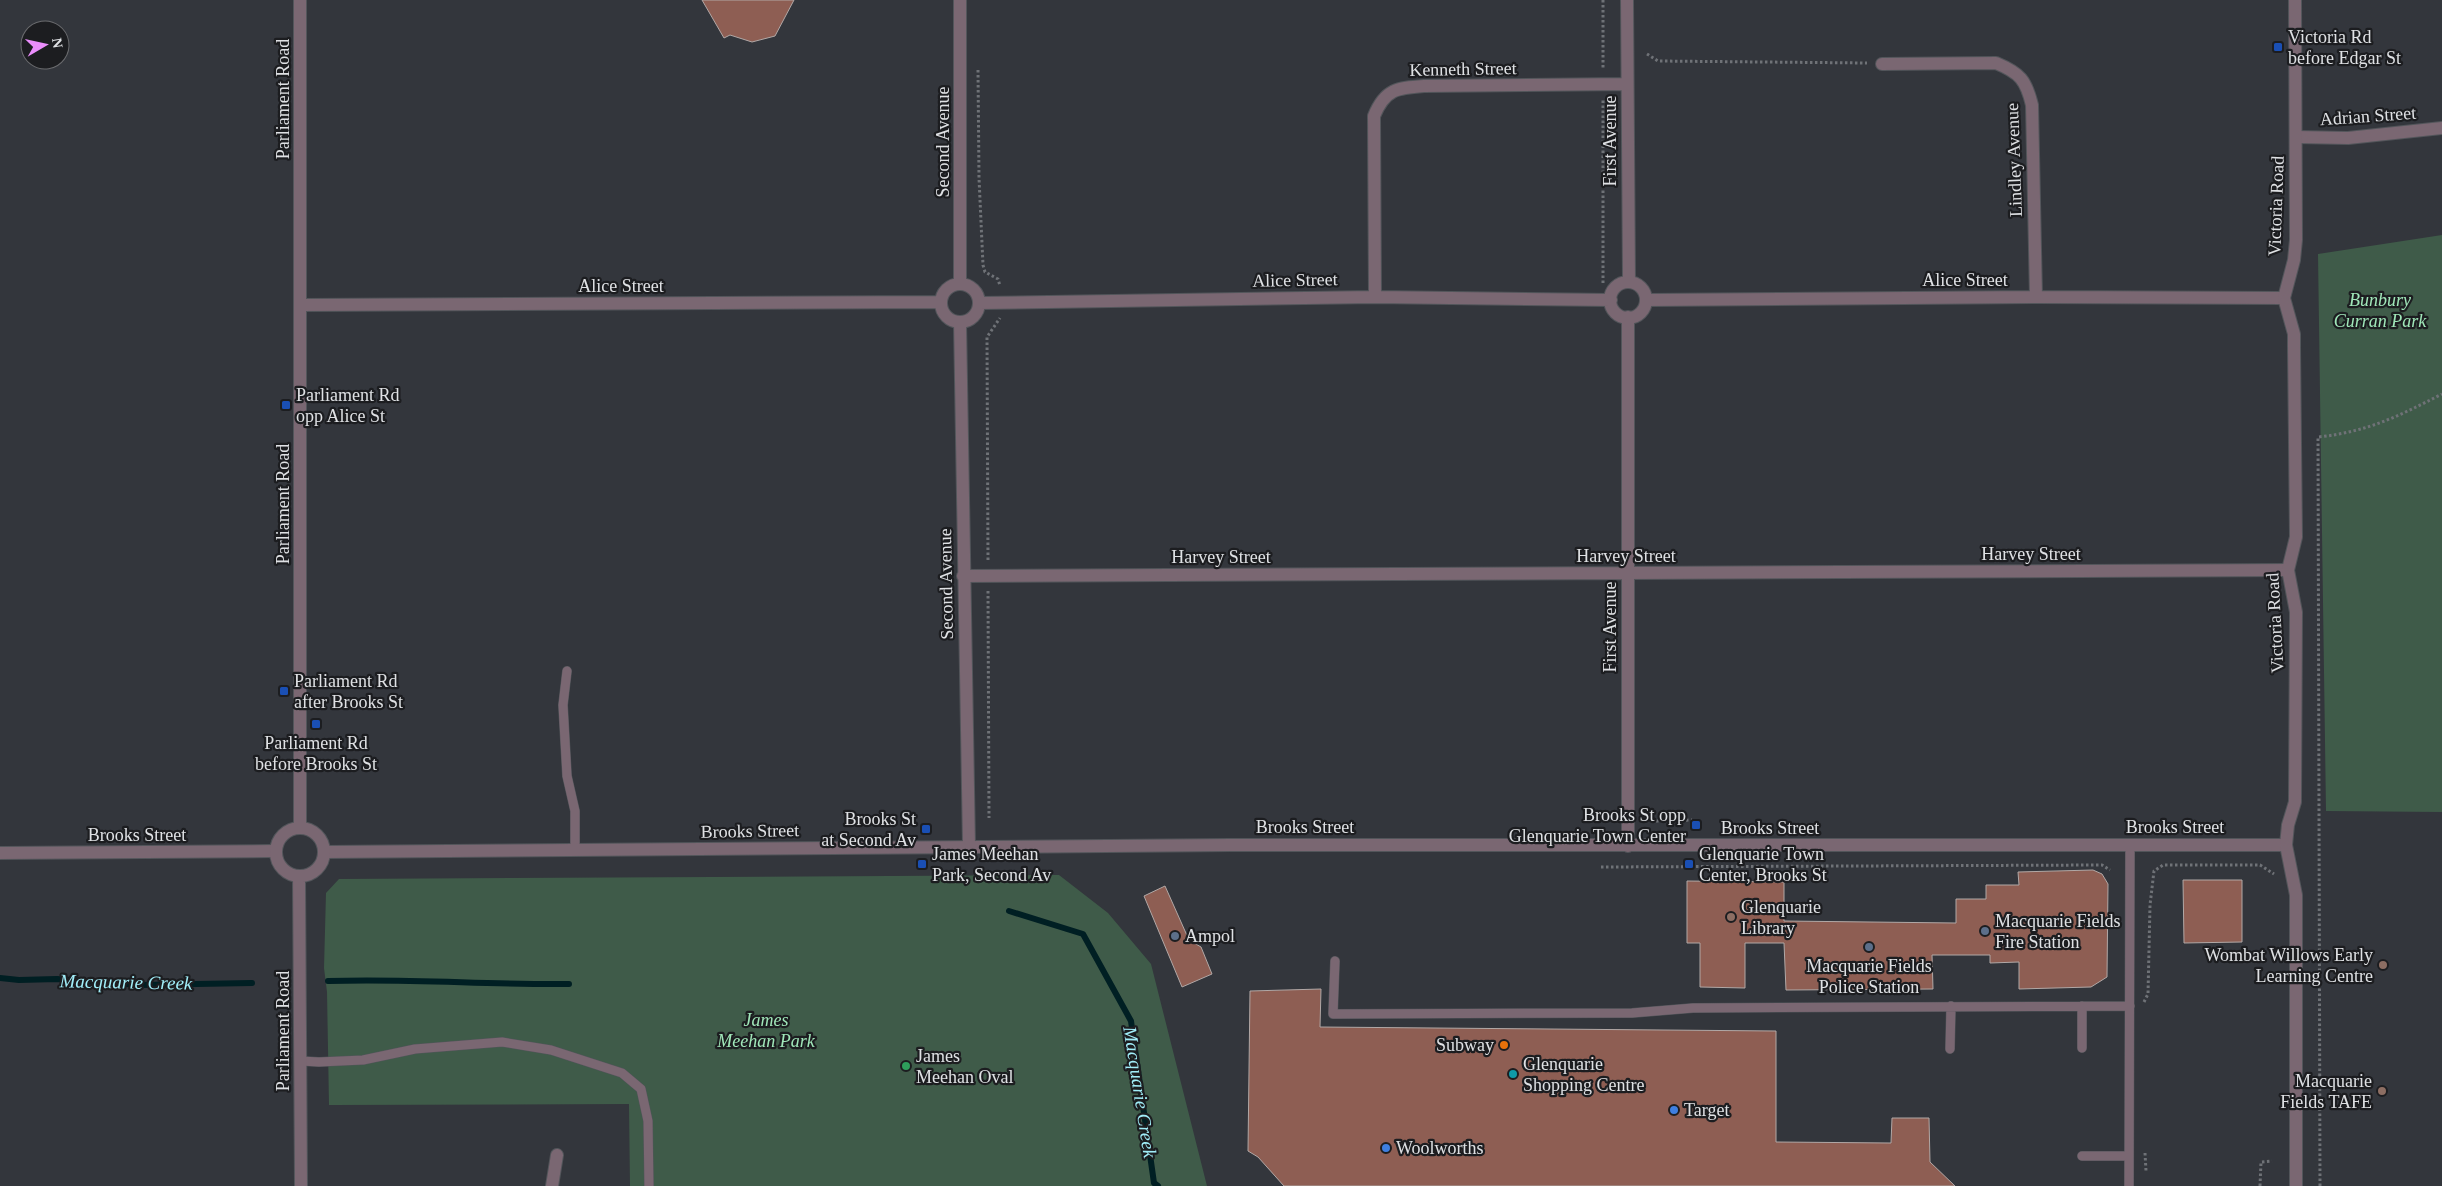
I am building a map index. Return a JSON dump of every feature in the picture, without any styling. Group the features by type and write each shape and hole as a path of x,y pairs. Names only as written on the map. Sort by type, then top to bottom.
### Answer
{"street":[{"name":"Parliament Road","path":"300,0 300,827"},
{"name":"Second Avenue","path":"960,0 960,284"},
{"name":"First Avenue","path":"1626,0 1629,282"},
{"name":"Victoria Road","path":"2295,0 2296,240 2294,260 2284,298 2294,334 2296,537 2288,570 2296,612 2296,793 2293,814 2288,825 2286,845 2296,895 2296,1186"},
{"name":"Lindley Avenue","path":"1882,64 1996,63 2012,69 2027,84 2032,105 2036,297"},
{"name":"Kenneth Street","path":"1374,296 1374,116 1380,99 1400,88 1424,86 1627,84"},
{"name":"Adrian Street","path":"2296,137 2348,138 2442,128"},
{"path":"1629,282 1641,287 1646,300 1641,312 1628,317 1616,312 1611,300 1616,287 1629,282"},
{"path":"960,284 974,290 979,303 973,316 960,322 946,316 941,302 947,289 960,284"},
{"name":"Alice Street","path":"979,303 1374,296 1611,300"},
{"name":"Alice Street","path":"1646,300 2036,297 2284,298"},
{"name":"Alice Street","path":"301,305 941,302"},
{"name":"First Avenue","path":"1628,317 1628,846"},
{"name":"Second Avenue","path":"960,322 969,846"},
{"name":"Harvey Street","path":"963,576 2288,570"},
{"path":"300,827 310,829 317,835 322,842 324,852 317,869 309,874 299,876 290,874 282,868 277,861 275,851 277,842 283,834 291,829 300,827"},
{"name":"Brooks Street","path":"324,852 969,846 2286,845"},
{"name":"Brooks Street","path":"0,853 275,851"},
{"name":"Parliament Road","path":"299,876 300,1186"},
{"path":"552,1186 556,1155"}],"lane":[{"path":"567,671 563,705 567,776 575,811 575,850"},
{"path":"2129,1186 2130,845"},
{"path":"1334,961 1333,1014 1632,1013 1693,1008 2130,1006"},
{"path":"1950,1049 1951,1006"},
{"path":"2082,1006 2082,1048"},
{"path":"300,1060 319,1062 363,1060 415,1050 502,1042 551,1050 622,1073 641,1089 648,1121 649,1186"},
{"path":"2082,1156 2130,1156"}],"path":[{"path":"1602,0 1603,283"},
{"path":"1647,54 1658,61 1882,64"},
{"path":"978,69 979,178 983,265 985,272 998,279 1000,286"},
{"path":"987,337 1000,318"},
{"path":"2320,1186 2318,436 2358,431 2394,418 2442,394"},
{"path":"1656,821 1692,820"},
{"path":"1601,867 2102,865 2110,870"},
{"path":"2144,1003 2148,994 2152,880 2158,867 2163,865 2260,865 2274,874"},
{"path":"2145,1152 2146,1171"},
{"path":"2260,1186 2261,1162 2272,1161"}],"green space":[{"name":"Bunbury Curran Park","path":"2442,235 2442,812 2326,811 2318,254"},
{"name":"James Meehan Park","path":"1059,875 1108,913 1151,964 1207,1186 630,1186 629,1104 329,1105 327,992 324,968 326,893 339,879"}],"building":[{"path":"702,0 794,0 775,36 752,42 730,35 724,38"},
{"path":"2093,870 2102,874 2108,884 2107,977 2091,987 2019,989 2019,962 1990,963 1990,955 1932,955 1933,989 1786,990 1784,943 1745,943 1745,988 1700,987 1700,943 1687,943 1687,881 1784,882 1784,921 1956,923 1956,899 1986,899 1986,885 2019,885 2018,872"},
{"path":"2183,880 2242,880 2242,942 2184,943"},
{"path":"1165,886 1189,940 1201,947 1212,974 1182,987 1144,896"},
{"name":"Glenquarie Shopping Centre","path":"1321,989 1320,1027 1776,1031 1776,1142 1891,1143 1892,1118 1929,1118 1930,1162 1955,1186 1284,1186 1258,1157 1248,1151 1250,991"}],"waterway":[{"name":"Macquarie Creek","path":"1009,911 1083,934 1131,1021 1154,1183 1158,1186"},
{"name":"Macquarie Creek","path":"0,978 19,980 57,979 140,985 252,983"},
{"name":"Macquarie Creek","path":"328,981 388,980 569,984"}],"place":[{"name":"Victoria Rd before Edgar St","path":"2278,47"},
{"name":"Parliament Rd opp Alice St","path":"286,405"},
{"name":"Parliament Rd after Brooks St","path":"284,691"},
{"name":"Parliament Rd before Brooks St","path":"316,724"},
{"name":"Brooks St opp Glenquarie Town Center","path":"1696,825"},
{"name":"Brooks St at Second Av","path":"926,829"},
{"name":"James Meehan Park, Second Av","path":"922,864"},
{"name":"Glenquarie Town Center, Brooks St","path":"1689,864"},
{"name":"Glenquarie Library","path":"1731,917"},
{"name":"Macquarie Fields Fire Station","path":"1985,931"},
{"name":"Ampol","path":"1175,936"},
{"name":"Macquarie Fields Police Station","path":"1869,947"},
{"name":"Wombat Willows Early Learning Centre","path":"2383,965"},
{"name":"Subway","path":"1504,1045"},
{"name":"James Meehan Oval","path":"906,1066"},
{"name":"Glenquarie Shopping Centre","path":"1513,1074"},
{"name":"Macquarie Fields TAFE","path":"2382,1091"},
{"name":"Target","path":"1674,1110"},
{"name":"Woolworths","path":"1386,1148"}]}
